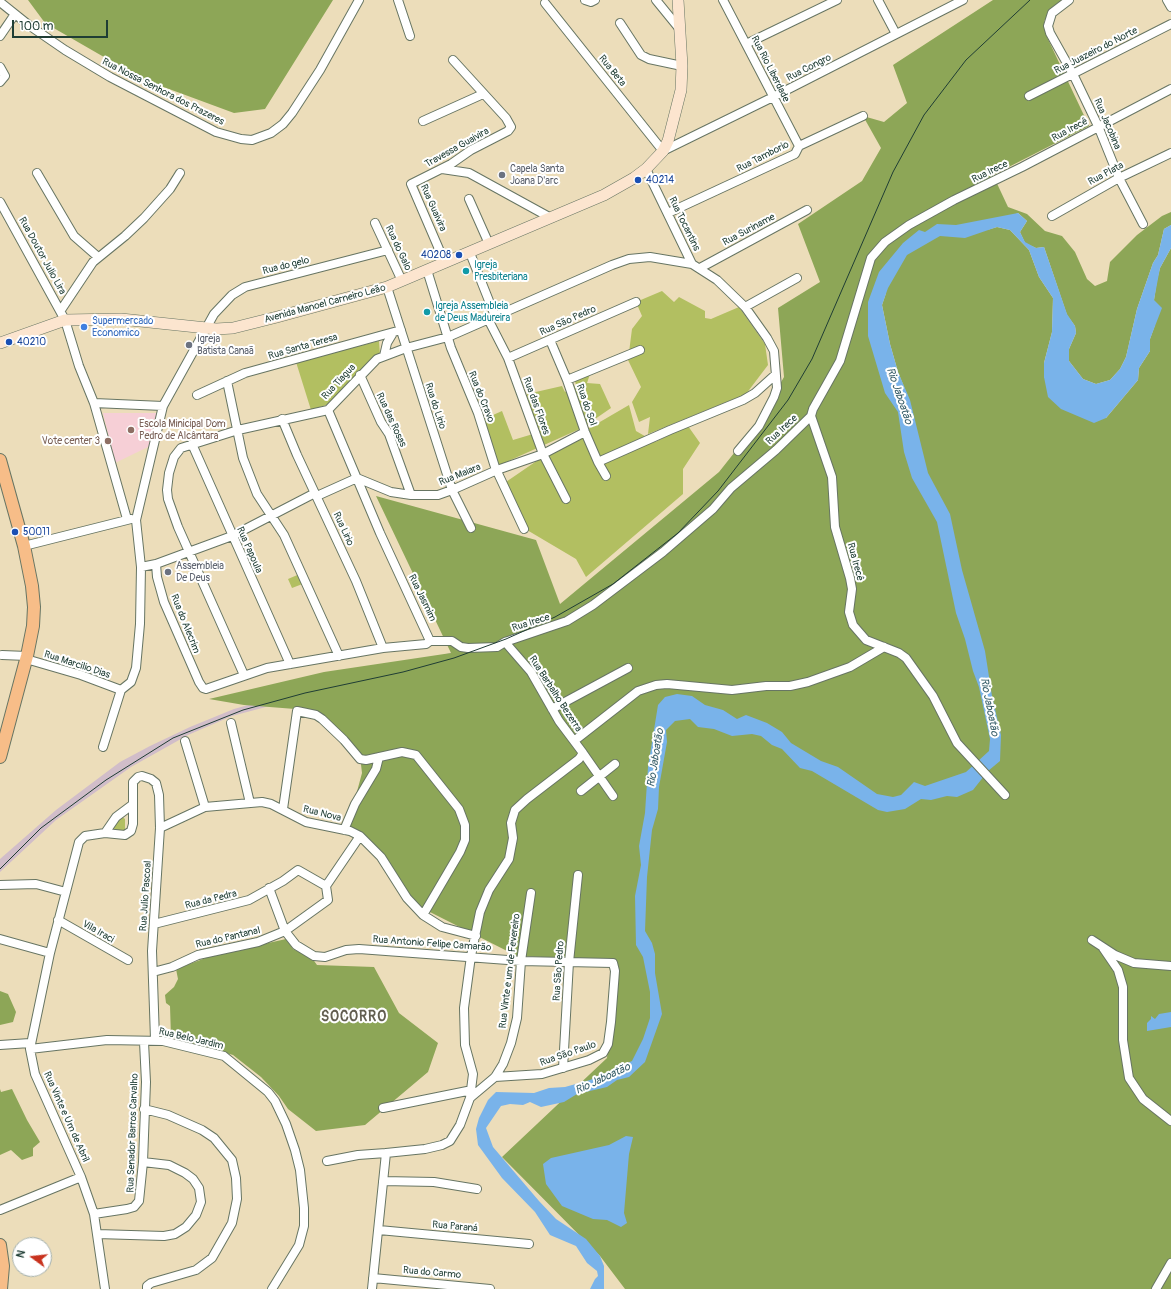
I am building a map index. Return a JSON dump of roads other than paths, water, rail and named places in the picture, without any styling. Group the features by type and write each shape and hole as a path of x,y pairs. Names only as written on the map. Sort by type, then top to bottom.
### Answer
{"main road":[{"name":"Avenida Manoel Carneiro Leão","path":"0,344 63,315 121,319 205,329 224,329 242,325 388,287 604,195 634,178 646,169 663,151 681,90 682,66 678,27 678,0"},
{"path":"0,460 4,489 24,546 32,586 34,606 33,626 26,657 2,738 0,757"},
{"path":"0,1245 3,1266 1,1289"}],"street":[{"name":"Rua Nossa Senhora dos Prazeres","path":"0,2 14,14 65,50 110,77 216,132 241,139 252,140 271,133 283,124 292,113 320,70 359,0"},
{"path":"398,0 410,36"},
{"path":"585,0 591,2 595,0"},
{"path":"656,0 678,27"},
{"name":"Rua Rio Liberdade","path":"723,0 799,146"},
{"path":"746,44 837,0"},
{"path":"878,0 896,34"},
{"name":"Rua Congro","path":"663,151 773,97 963,0"},
{"name":"Rua Jacobina","path":"1069,0 1052,13 1048,26 1050,33 1073,74 1098,126 1119,178 1143,224"},
{"path":"1167,0 1171,7"},
{"name":"Rua Beta","path":"545,3 663,151"},
{"path":"0,36 14,14"},
{"path":"620,23 641,55 649,59 682,66"},
{"name":"Rua Juazeiro do Norte","path":"1029,96 1171,24"},
{"path":"423,121 483,94 453,60"},
{"path":"0,67 5,76 0,82"},
{"name":"Rua Irecê","path":"1022,168 1098,126 1171,89"},
{"name":"Travessa Guaivira","path":"411,184 441,169 508,131 511,127 506,118 483,94"},
{"name":"Rua Tamborio","path":"668,213 795,154 799,146 863,116"},
{"name":"Rua Plata","path":"1052,216 1119,178 1171,153"},
{"name":"Rua Irece","path":"430,641 452,641 461,647 468,648 497,646 504,642 567,621 593,605 663,552 713,509 731,488 776,450 811,416 813,409 840,361 868,266 876,250 909,225 954,200 1022,168"},
{"path":"441,169 469,173 551,218"},
{"name":"Rua Tocantins","path":"646,169 692,264 700,268 732,292 768,338 774,351 777,388 774,397 759,426 738,451"},
{"path":"36,173 74,236 98,257"},
{"path":"63,315 98,257 125,236 144,218 162,199 180,173"},
{"name":"Rua Guaivira","path":"411,184 445,263"},
{"path":"469,199 489,244"},
{"name":"Rua Doutor Julio Lira","path":"0,202 63,315 132,519"},
{"name":"Rua Suriname","path":"700,268 807,210"},
{"name":"Rua do Galo","path":"375,224 402,281"},
{"name":"Rua do gelo","path":"132,519 164,406 205,329 224,303 245,287 388,250"},
{"name":"Rua das Flores","path":"470,253 491,317 508,358 543,454 566,499"},
{"name":"Rua Tiagua","path":"244,675 190,550 178,527 167,490 169,473 174,457 181,448 238,430 328,410 370,364 384,356 406,348 448,337 491,317 629,259 655,258 692,264"},
{"name":"Rua do Cravo","path":"427,270 448,337 462,377 478,413 496,470 524,529"},
{"path":"745,307 797,278"},
{"name":"Rua do Lirio","path":"388,287 397,332 406,348 452,490 471,528"},
{"name":"Rua São Pedro","path":"508,358 636,302"},
{"path":"384,356 387,343 397,332"},
{"name":"Rua Santa Teresa","path":"197,395 245,373 397,332"},
{"name":"Rua do Sol","path":"550,340 567,380 585,432 606,476"},
{"path":"567,380 640,350"},
{"name":"Rua das Rosas","path":"360,375 380,422 389,434 411,495"},
{"path":"598,462 743,400 755,393 775,375"},
{"path":"227,381 243,458 257,494 284,535 301,569 339,656"},
{"path":"94,403 164,406"},
{"name":"Rua Jasmim","path":"328,410 430,641"},
{"name":"Rua Irecê","path":"811,416 832,477 835,527 852,589 849,607 850,619 860,635 866,640 899,653 914,666 933,696 956,743 1005,795"},
{"name":"Rua Lirio","path":"282,419 356,581 383,648"},
{"name":"Rua Maiara","path":"357,478 391,492 428,496 452,490 496,470 543,454 585,432"},
{"name":"Rua Papoula","path":"192,444 290,664"},
{"path":"141,567 156,564 190,550 232,536 316,494 357,478"},
{"path":"24,546 132,519 141,567 140,624 136,668 130,682 121,690 103,747"},
{"name":"Rua do Alecrim","path":"156,564 157,577 164,602 203,688 209,689 244,675"},
{"path":"244,675 290,664 383,648 418,646 430,641"},
{"name":"Rua Barbalho Bezerra","path":"504,642 531,672 552,709 613,796"},
{"path":"574,741 638,691 656,685 732,690 766,686 790,686 808,682 850,667 884,647"},
{"name":"Rua Marcilio Dias","path":"2,655 26,657 121,690"},
{"path":"552,709 628,668"},
{"path":"282,809 297,711 316,715 322,719 344,740 360,759 366,760 402,752 416,755 454,801 463,817 466,833 462,847 423,915"},
{"path":"231,722 250,803"},
{"path":"185,741 204,807"},
{"path":"470,1098 474,1074 467,1054 464,1026 471,956 485,898 509,859 513,838 511,823 515,810 527,799 580,759 583,753"},
{"path":"344,830 355,804 376,769 379,757"},
{"path":"581,791 615,764"},
{"name":"Rua Julio Pascoal","path":"133,782 138,777 142,776 151,779 156,783 159,795 160,828 152,951 155,1040"},
{"name":"Rua Vinte e Um de Abril","path":"105,1289 94,1214 81,1177 35,1074 30,1046 58,920 82,838 89,834 105,832 125,834 131,831 133,782"},
{"name":"Rua Nova","path":"160,828 204,807 250,803 271,804 306,822 344,830 360,836 381,857 407,898 423,915 442,927 476,936"},
{"path":"105,832 116,817 132,805"},
{"path":"269,888 285,931 328,900 326,886 360,836"},
{"name":"Rua da Pedra","path":"154,924 238,904 257,896 298,870 326,886"},
{"name":"Rua São Pedro","path":"563,1068 569,962 578,876"},
{"path":"0,886 36,884 66,892"},
{"name":"Rua Vinte e um de Fevereiro","path":"386,1152 426,1148 442,1145 450,1141 460,1125 470,1098 495,1077 508,1053 517,1018 521,961 530,893"},
{"name":"Vila Iraci","path":"58,920 128,960"},
{"name":"Rua Antonio Felipe Camarão","path":"285,931 296,946 314,956 325,957 346,950 359,949 471,956 521,961 613,963"},
{"name":"Rua do Pantanal","path":"153,972 198,955 258,942 285,931"},
{"path":"0,939 50,953"},
{"path":"1092,940 1103,948 1134,963 1171,966"},
{"path":"1103,948 1118,970 1123,987 1124,1040 1129,1078 1143,1099 1171,1121"},
{"name":"Rua São Paulo","path":"495,1077 542,1074 598,1056 607,1049 615,980 615,967 613,963"},
{"name":"Rua Belo Jardim","path":"0,1046 30,1046 100,1041 144,1042 155,1040 216,1053 229,1060 268,1092 275,1101 283,1118 295,1150 300,1170 304,1208 304,1226 298,1244 272,1289"},
{"name":"Rua Senador Barros Carvalho","path":"94,1214 127,1209 138,1204 141,1196 143,1162 144,1042"},
{"path":"383,1108 472,1090"},
{"path":"144,1109 168,1115 202,1130 214,1138 232,1160 236,1178 237,1199 232,1223 212,1258 196,1270 151,1283 147,1286 147,1289"},
{"path":"327,1161 358,1155 386,1152 372,1289"},
{"path":"97,1234 164,1236 175,1234 186,1226 196,1215 201,1202 199,1188 193,1179 186,1173 169,1166 143,1162"},
{"path":"0,1210 81,1177"},
{"path":"383,1181 424,1181 477,1188"},
{"name":"Rua Paraná","path":"379,1230 529,1244"},
{"path":"1156,1289 1161,1278 1171,1264"},
{"name":"Rua do Carmo","path":"374,1278 490,1289"}],"water":[{"name":"Rio Jaboatão","path":"1018,213 1027,221 1020,232 1025,242 1036,248 1044,247 1067,314 1075,326 1076,333 1069,349 1069,361 1083,379 1096,384 1110,380 1120,369 1126,357 1137,309 1153,263 1158,255 1164,229 1171,225 1171,248 1160,268 1154,300 1162,308 1150,339 1150,351 1139,368 1138,380 1106,418 1094,423 1061,409 1048,397 1044,377 1044,363 1052,332 1053,298 1039,277 1029,250 1010,230 997,227 965,238 940,236 907,255 888,288 882,305 890,344 898,372 910,400 928,473 950,514 962,570 985,651 992,696 1001,735 1000,761 988,771 973,790 957,797 947,796 931,800 921,799 905,809 887,812 878,810 812,771 800,768 782,749 772,745 761,736 752,734 732,736 714,729 698,727 690,719 675,721 666,730 667,742 659,787 658,809 652,830 647,877 645,931 652,943 655,954 655,973 662,1014 645,1062 629,1077 617,1080 607,1087 577,1094 564,1102 541,1107 530,1102 523,1105 510,1104 501,1106 486,1128 493,1147 539,1201 556,1219 586,1239 600,1256 604,1266 604,1289 590,1289 598,1276 597,1271 587,1263 576,1246 550,1235 535,1212 502,1178 478,1145 476,1129 479,1118 488,1100 496,1092 534,1093 549,1088 565,1087 590,1080 632,1061 643,1039 650,1018 650,992 643,957 636,945 635,896 641,865 639,846 645,813 648,767 658,705 665,697 677,694 692,696 705,705 723,710 737,719 746,715 767,723 782,732 791,743 821,761 838,767 877,794 893,797 901,795 914,782 925,786 966,772 989,751 990,739 979,687 956,613 937,522 912,478 904,452 898,412 885,393 868,336 868,302 879,272 903,243 919,230 925,232 937,224 956,225"},
{"path":"1171,1012 1171,1027 1147,1031 1147,1023 1151,1019 1151,1016 1155,1019 1159,1014"},
{"path":"626,1136 633,1137 629,1154 624,1213 627,1223 621,1227 607,1220 593,1219 562,1206 546,1184 543,1164 551,1158 609,1145"}],"tram line":[{"path":"0,869 41,828 106,780 173,738 243,710 305,693 403,672 454,658 506,639 555,617 613,584 678,533 718,491 788,400 812,359 893,172 924,115 966,60 1030,0"}],"place":[{"name":"Capela Santa Joana D'arc","path":"502,175"},
{"name":"40214","path":"638,180"},
{"name":"40208","path":"459,255"},
{"name":"Igreja Presbiteriana","path":"466,271"},
{"name":"Igreja Assembleia de Deus Madureira","path":"427,312"},
{"name":"Supermercado Economico","path":"84,327"},
{"name":"40210","path":"9,342"},
{"name":"Igreja Batista Canaã","path":"189,345"},
{"name":"Escola Minicipal Dom Pedro de Alcântara","path":"131,430"},
{"name":"Vote center 3","path":"108,441"},
{"name":"50011","path":"15,532"},
{"name":"Assembleia De Deus","path":"168,572"}],"district":[{"name":"SOCORRO","path":"354,1017"}]}
